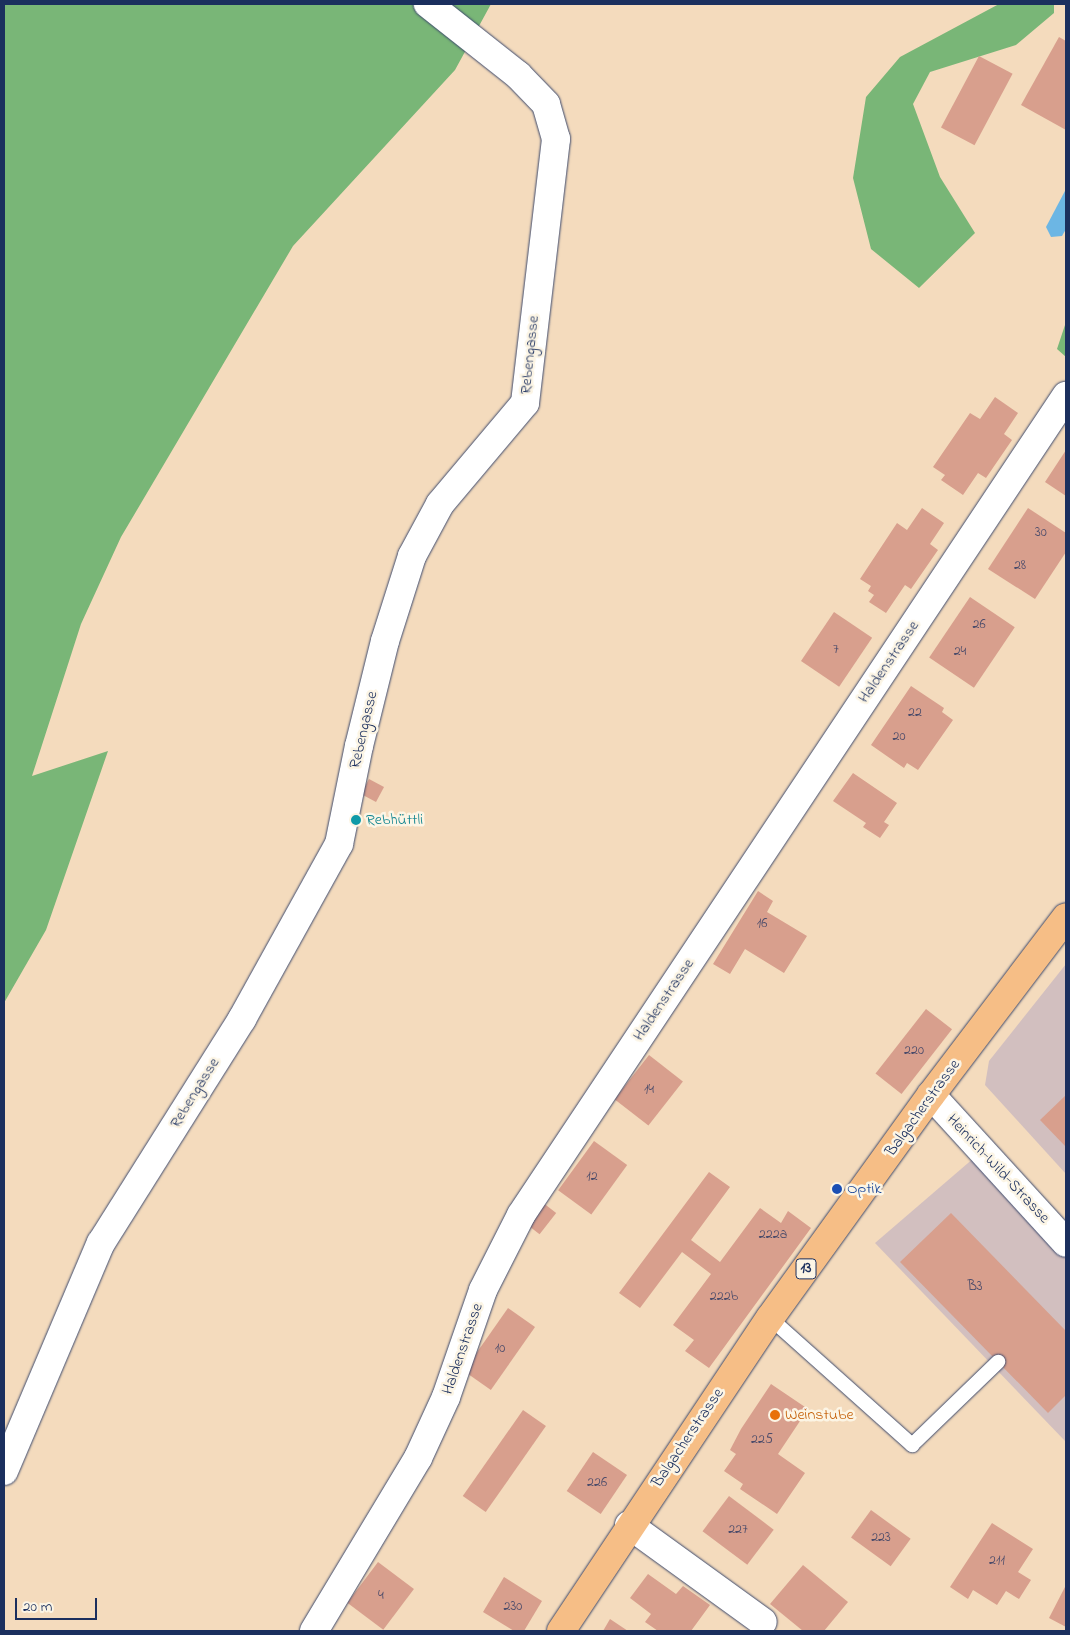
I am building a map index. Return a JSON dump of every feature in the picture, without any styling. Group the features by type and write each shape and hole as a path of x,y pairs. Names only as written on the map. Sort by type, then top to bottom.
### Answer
{"main road":[{"name":"Balgacherstrasse","path":"561,1631 629,1525 770,1318 930,1096 1066,917"}],"street":[{"name":"Rebengasse","path":"4,1471 101,1243 242,1019 339,844 359,746 385,641 412,556 440,504 525,403 556,139 546,104 518,76 428,4"},
{"name":"Haldenstrasse","path":"314,1631 418,1458 446,1397 483,1290 522,1215 1066,396"},
{"name":"Heinrich-Wild-Strasse","path":"930,1096 1066,1242"},
{"path":"629,1525 764,1622"}],"lane":[{"path":"770,1318 912,1445 998,1362"}],"shaded area":[{"path":"1066,964 1066,1174 985,1085 989,1061"},
{"path":"982,1151 1066,1242 1066,1442 875,1243"}],"green space":[{"path":"4,4 491,4 455,70 293,246 121,537 81,624 32,776 108,751 46,930 4,1003"},
{"path":"999,4 1054,4 1054,13 1016,45 930,72 913,104 940,177 975,233 919,288 871,249 853,178 866,97 900,57"},
{"path":"1066,322 1066,357 1057,349"}],"water":[{"path":"1066,189 1066,229 1062,236 1051,237 1046,227"}],"building":[{"path":"1059,37 1066,41 1066,130 1021,105"},
{"path":"979,56 1013,74 975,145 941,128"},
{"path":"995,397 1018,413 1004,434 1012,440 986,478 978,473 963,495 941,480 945,475 933,467 970,413 980,419"},
{"path":"1066,450 1066,496 1045,482"},
{"path":"922,508 944,523 930,544 938,550 911,589 905,585 886,613 869,602 874,595 868,591 871,586 860,579 897,523 907,530"},
{"path":"1028,508 1066,533 1066,552 1035,599 988,569"},
{"path":"970,597 1015,627 974,688 929,658"},
{"path":"834,612 872,638 839,687 801,661"},
{"path":"911,686 944,708 942,712 953,720 918,770 907,763 904,768 871,745"},
{"path":"853,773 897,803 884,822 889,825 880,838 863,827 866,823 833,801"},
{"path":"369,779 384,787 376,802 361,794"},
{"path":"758,891 773,901 767,912 807,936 784,973 745,949 730,974 713,964"},
{"path":"926,1009 952,1029 902,1094 876,1074"},
{"path":"649,1055 683,1081 648,1126 615,1099"},
{"path":"1066,1095 1066,1147 1040,1120"},
{"path":"594,1141 627,1165 591,1214 558,1190"},
{"path":"709,1172 730,1187 691,1240 720,1262 760,1208 781,1223 788,1211 811,1228 709,1368 685,1351 694,1340 673,1325 711,1274 682,1252 640,1308 619,1293"},
{"path":"542,1202 556,1213 540,1234 525,1223"},
{"path":"951,1213 1066,1331 1066,1395 1048,1413 900,1262"},
{"path":"508,1308 535,1327 491,1390 464,1371"},
{"path":"771,1384 808,1409 778,1454 805,1473 777,1514 740,1489 743,1484 724,1471 736,1454 730,1450 741,1429"},
{"path":"523,1410 546,1426 486,1512 463,1496"},
{"path":"593,1452 627,1475 601,1514 567,1491"},
{"path":"729,1496 774,1530 747,1565 703,1531"},
{"path":"871,1510 911,1539 891,1566 851,1538"},
{"path":"992,1523 1033,1549 1018,1572 1031,1580 1019,1599 1006,1591 997,1605 973,1590 968,1599 950,1587"},
{"path":"378,1562 414,1589 383,1630 347,1603"},
{"path":"803,1565 848,1602 824,1631 803,1631 770,1604"},
{"path":"648,1574 676,1594 683,1586 710,1605 691,1631 658,1631 645,1622 651,1614 630,1598"},
{"path":"504,1577 542,1601 524,1631 514,1631 483,1612"},
{"path":"1066,1585 1066,1627 1049,1618"},
{"path":"610,1619 628,1631 603,1631"}],"place":[{"name":"Rebhüttli","path":"356,820"},
{"name":"Optik","path":"837,1189"},
{"name":"Weinstube","path":"775,1415"}]}
